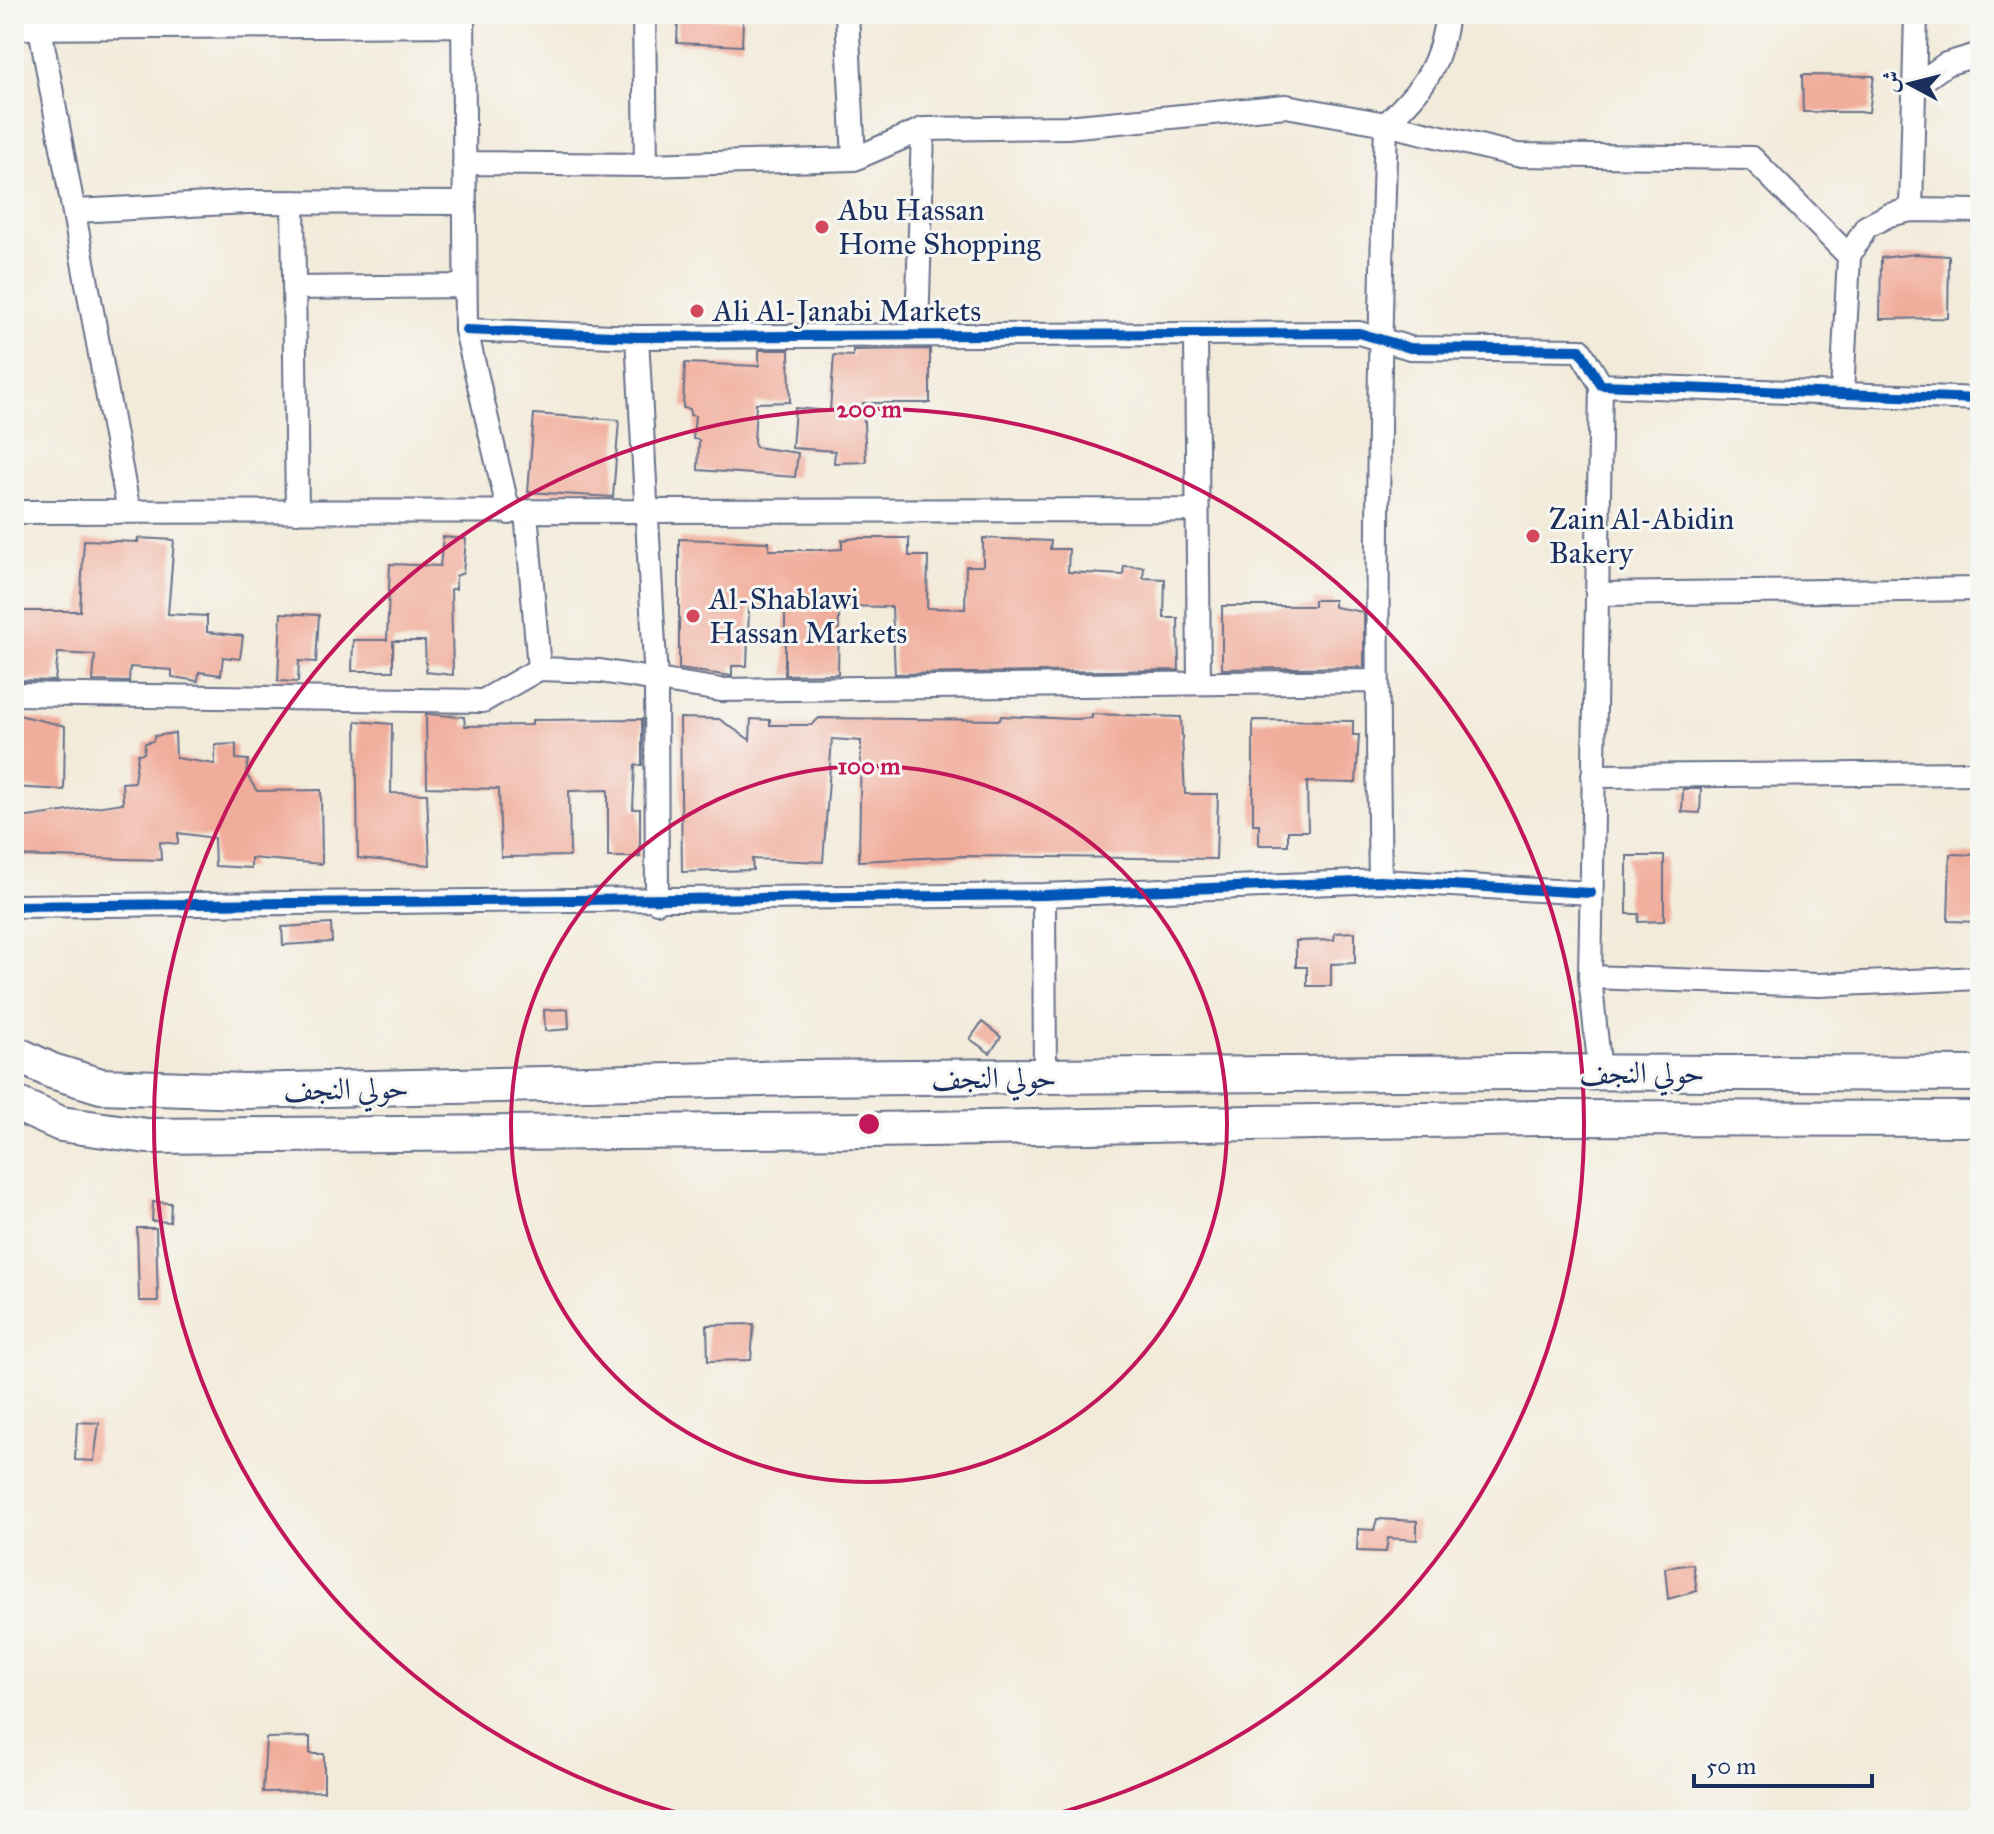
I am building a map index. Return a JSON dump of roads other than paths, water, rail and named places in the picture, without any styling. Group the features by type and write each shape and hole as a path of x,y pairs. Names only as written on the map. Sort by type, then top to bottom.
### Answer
{"main road":[{"name":"حولي النجف","path":"14,1053 52,1071 101,1086 244,1091 800,1078 1600,1072 1980,1074"},
{"path":"800,1078 815,1099 813,1116 801,1129"},
{"path":"872,1079 864,1085 858,1104 864,1123 872,1130"},
{"name":"حولي النجف","path":"14,1103 61,1124 147,1136 872,1130 1537,1118 1980,1119"},
{"path":"14,1131 61,1124"}],"street":[{"path":"644,14 646,165"},
{"path":"847,14 854,159"},
{"path":"1380,881 1376,681 1379,338 1386,124 1425,86 1444,39 1447,14"},
{"path":"1911,210 1916,14"},
{"path":"14,28 463,19 466,330 517,512 539,669"},
{"path":"40,28 129,512"},
{"path":"1914,87 1946,64 1980,54"},
{"path":"464,163 646,165 854,159 923,129 1067,127 1286,106 1386,124 1517,155 1752,158 1849,256"},
{"path":"917,332 923,129"},
{"path":"76,211 293,202 465,203"},
{"path":"293,202 297,512"},
{"path":"1842,394 1849,256 1866,227 1889,215 1911,210 1980,211"},
{"path":"294,288 465,286"},
{"path":"466,330 637,337 917,332 1359,333 1410,348 1580,350 1601,385 1590,977 1600,1072"},
{"path":"1196,334 1199,682"},
{"path":"637,337 644,511 656,682 657,902"},
{"path":"1601,385 1980,399"},
{"path":"14,512 1196,510"},
{"path":"1597,594 1980,589"},
{"path":"14,694 483,701 539,669 600,671 721,690 1376,681"},
{"path":"1593,776 1980,773"},
{"path":"14,906 657,902 1044,895 1380,881 1591,893"},
{"path":"1044,895 1045,1077"},
{"path":"1590,977 1818,985 1980,978"}],"place":[{"name":"Abu Hassan Home Shopping","path":"822,227"},
{"name":"Ali Al-Janabi Markets","path":"697,311"},
{"name":"Zain Al-Abidin Bakery","path":"1533,536"},
{"name":"Al-Shablawi Hassan Markets","path":"693,616"}]}
